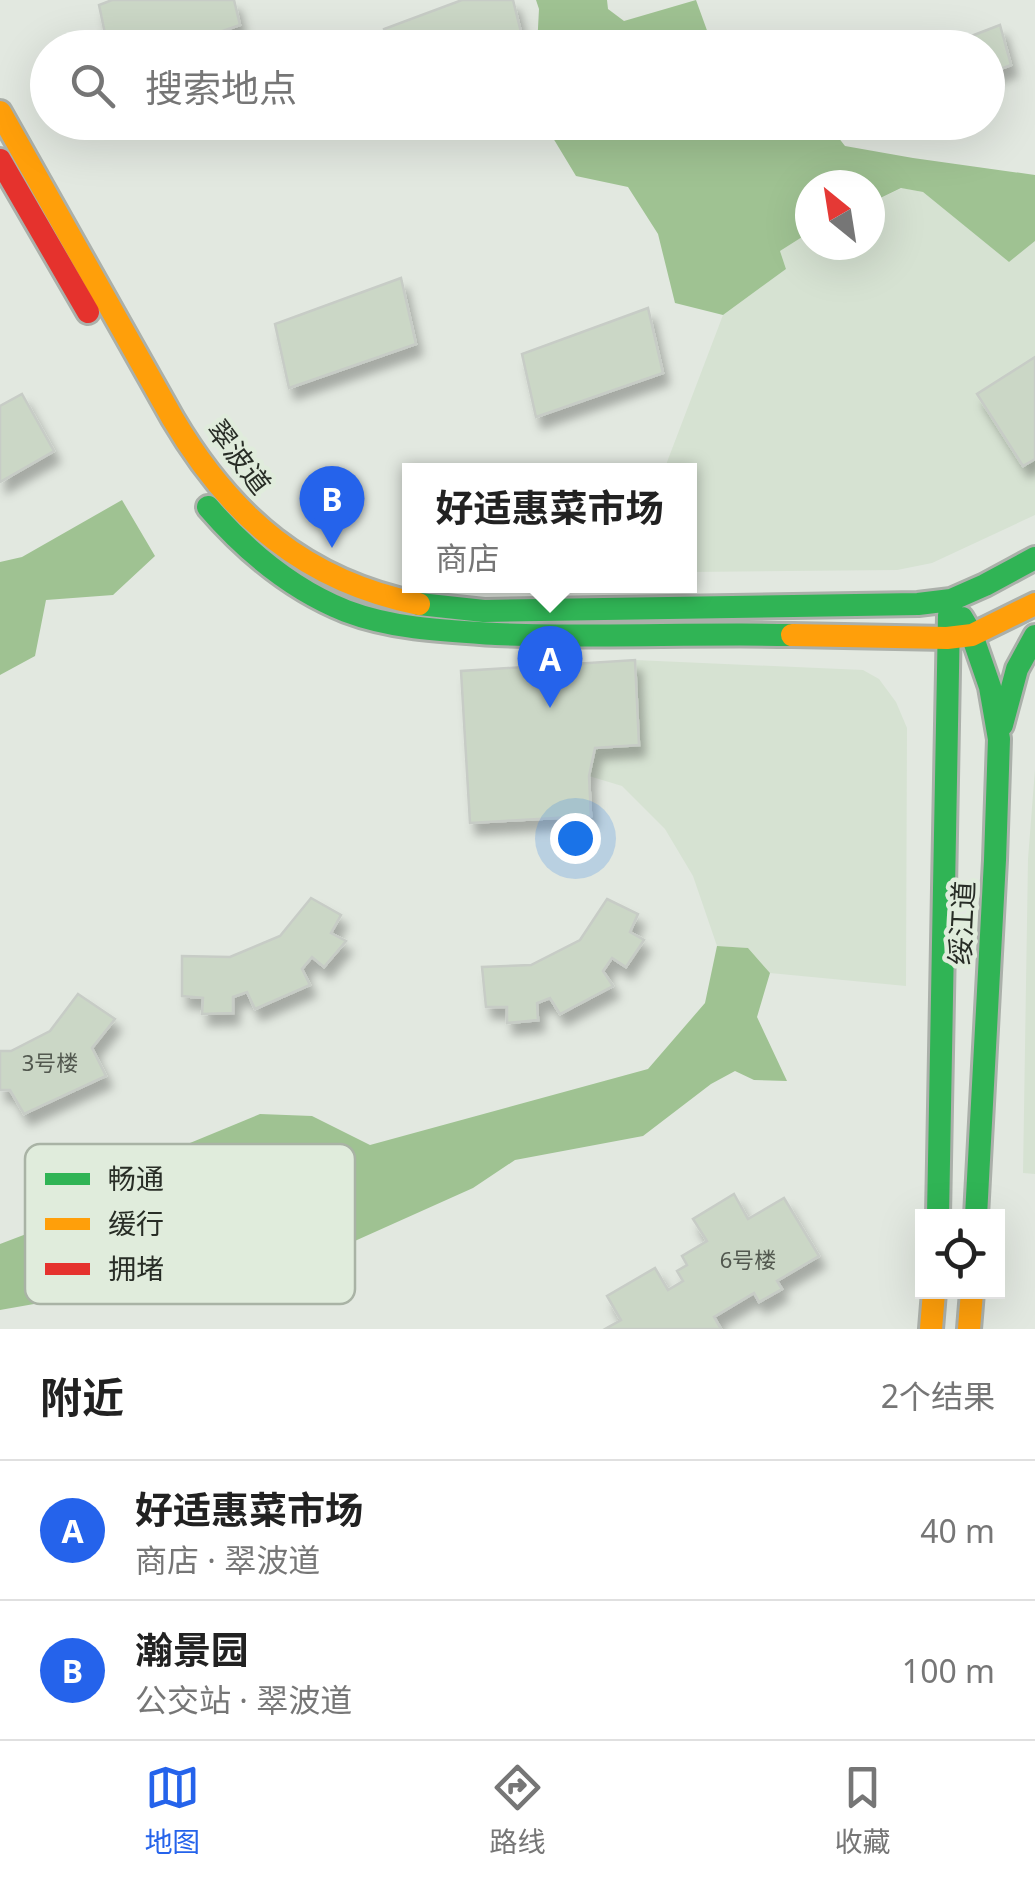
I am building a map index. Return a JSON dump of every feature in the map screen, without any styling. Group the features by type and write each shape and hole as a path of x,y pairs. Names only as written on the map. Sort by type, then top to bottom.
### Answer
{"street":[{"name":"翠波道","path":"0,112 197,458 239,511 306,564 382,597 484,611 918,604 951,600"},
{"name":"翠波道","path":"0,160 171,456 199,496 240,544 280,575 322,600 401,626 523,636 947,638"},
{"path":"951,600 1035,561"},
{"path":"947,741 972,636 985,613 1035,561"},
{"name":"绥江道","path":"951,600 972,636 990,687 999,739 976,1209"},
{"name":"绥江道","path":"938,1209 947,638 951,600"},
{"path":"947,638 972,636 1035,604"},
{"path":"999,739 1007,700 1035,636"},
{"path":"931,1329 933,1299"},
{"path":"969,1329 971,1299"}],"shaded area":[{"path":"536,0 607,0 608,9 624,21 696,0 707,30 538,30"},
{"path":"554,140 840,140 845,146 1035,175 1035,241 1009,262 923,192 901,188 885,196 885,170 795,170 795,242 780,251 786,269 723,315 675,303 658,234 628,187 576,176"},
{"path":"902,188 923,192 1009,262 1035,241 1035,515 932,563 897,570 697,572 697,463 667,463 723,315 786,269 780,251 795,242 795,260 885,260 885,196"},
{"path":"122,500 155,556 113,595 46,600 35,656 0,675 0,562 22,557"},
{"path":"635,660 863,670 879,679 896,702 907,728 906,986 770,973 748,948 717,946 693,876 665,829 622,786 589,776 595,748 639,745"},
{"path":"1035,769 1035,1174 1023,1173 1028,859"},
{"path":"717,946 748,948 770,973 757,1017 787,1081 754,1080 735,1071 711,1084 643,1136 515,1160 473,1188 355,1241 355,1144 187,1144 260,1114 312,1116 370,1145 648,1069 705,1003"},
{"path":"25,1234 25,1304 34,1304 0,1310 0,1244"}],"building":[{"path":"112,0 234,0 240,25 226,30 104,30 99,5"},
{"path":"462,0 513,0 520,30 384,30"},
{"path":"1005,43 1011,65 1005,67"},
{"path":"401,278 416,344 289,388 275,324"},
{"path":"648,308 663,373 536,417 522,354"},
{"path":"1035,357 1035,459 1023,466 977,394"},
{"path":"22,394 54,451 0,482 0,406"},
{"path":"635,660 639,745 595,748 589,776 591,816 470,823 461,671"},
{"path":"311,898 341,915 331,933 346,941 324,967 312,957 302,969 310,985 255,1009 247,992 233,997 233,1013 202,1014 203,998 182,996 182,956 230,957 280,936"},
{"path":"607,899 638,914 630,932 644,940 626,967 612,958 603,971 613,986 560,1014 550,998 537,1003 538,1020 507,1023 507,1007 486,1007 482,967 531,965 580,940"},
{"path":"78,994 115,1019 92,1048 106,1076 24,1114 10,1090 0,1090 0,1051 11,1051 50,1031"},
{"path":"734,1194 748,1219 784,1198 819,1256 777,1281 782,1289 759,1302 754,1293 714,1317 721,1329 605,1329 621,1320 607,1296 655,1268 668,1290 683,1281 677,1271 687,1265 682,1256 707,1241 693,1219"}],"traffic: fast":[{"path":"208,507 238,539 288,580 346,611 382,622 496,634 792,635"},
{"path":"419,604 484,611 918,604 951,600 1035,558"},
{"path":"938,1209 949,616"},
{"path":"962,618 990,687 999,739 976,1209"},
{"path":"1002,725 1017,669 1035,636"}],"traffic: slow":[{"path":"0,112 173,419 220,486 246,515 306,561 341,579 419,604"},
{"path":"792,635 972,635 1035,604"},
{"path":"931,1329 933,1299"},
{"path":"969,1329 971,1299"}],"traffic: jam":[{"path":"0,160 88,312"}],"place":[{"name":"瀚景园","path":"332,548"},
{"name":"好适惠菜市场","path":"550,708"}]}
